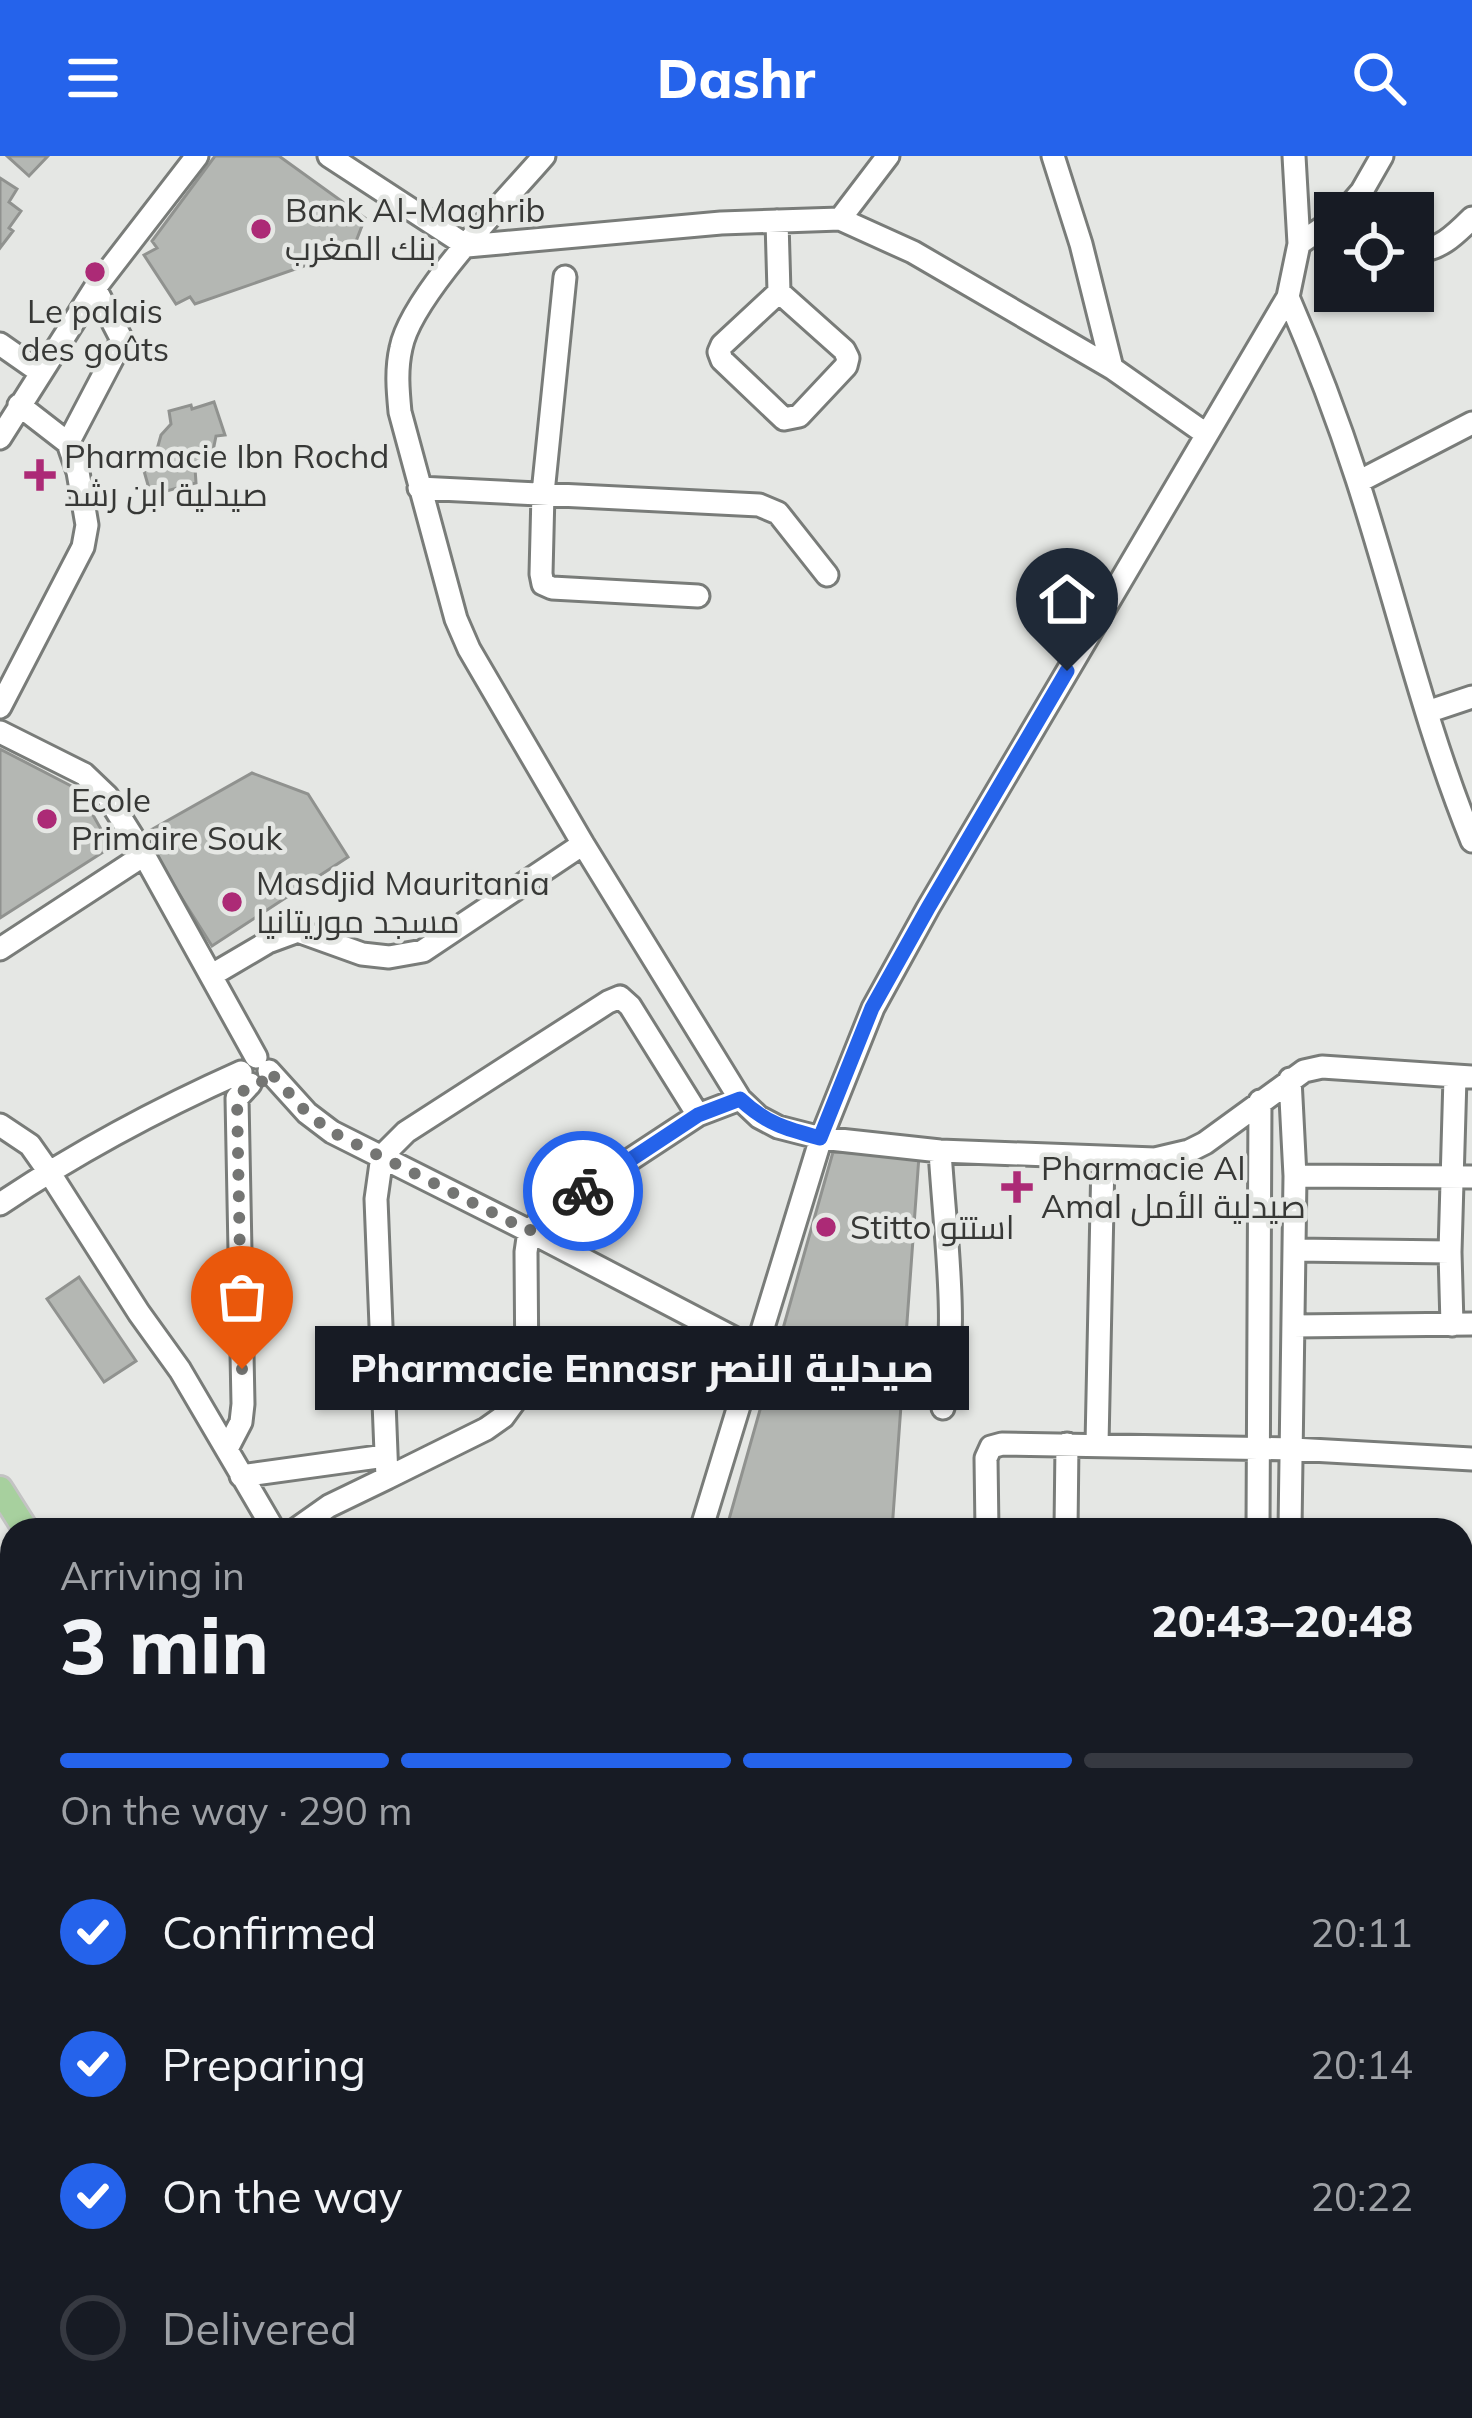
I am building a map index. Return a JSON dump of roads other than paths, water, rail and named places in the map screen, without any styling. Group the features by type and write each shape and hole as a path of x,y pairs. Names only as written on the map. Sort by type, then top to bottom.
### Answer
{"main road":[{"path":"0,1490 18,1518"}],"street":[{"path":"0,438 95,289 196,156"},
{"path":"329,156 466,246 721,223 840,218 914,252 1112,368 1206,434"},
{"path":"544,156 413,315 401,345 400,412 456,619 469,649 740,1099 778,1127 820,1138 940,1151 1156,1159 1205,1143 1304,1071 1322,1067 1464,1077 1462,1178 1450,1252 1462,1324 1293,1327"},
{"path":"840,218 888,156"},
{"path":"1053,156 1112,368"},
{"path":"705,1518 820,1138 872,1008 1288,297 1299,244 1294,156"},
{"path":"1363,192 1382,156"},
{"path":"1434,248 1472,218"},
{"path":"777,221 779,292 848,358 846,366 791,419 784,418 719,352 779,292"},
{"path":"1299,244 1314,234"},
{"path":"565,277 543,493 543,584 698,596"},
{"path":"68,443 122,340 95,289"},
{"path":"1288,297 1318,366 1358,482 1427,712 1472,841"},
{"path":"0,344 40,373"},
{"path":"0,707 83,547 87,525 68,443 19,406"},
{"path":"1358,482 1472,422"},
{"path":"419,488 759,505 778,513 827,575"},
{"path":"1427,712 1472,697"},
{"path":"0,732 84,774 107,796 212,975 254,1071 332,1132 755,1349"},
{"path":"212,975 268,942 298,931 362,954 389,957 423,951 583,844"},
{"path":"0,950 144,855"},
{"path":"386,1467 376,1199 382,1156 406,1132 465,1092 620,998 630,1006 698,1115"},
{"path":"0,1204 49,1172 197,1092 254,1071"},
{"path":"227,1447 241,1422 243,1404 237,1098 254,1071"},
{"path":"1290,1079 1295,1176 1290,1518"},
{"path":"242,1476 386,1467 452,1448 502,1417 527,1384 529,1231 698,1115 740,1099"},
{"path":"1258,1518 1260,1101"},
{"path":"0,1125 30,1145 49,1172 180,1370 267,1518"},
{"path":"940,1151 950,1324 943,1408"},
{"path":"1097,1444 1103,1159"},
{"path":"1295,1176 1462,1178"},
{"path":"1294,1250 1450,1252"},
{"path":"381,1354 529,1346"},
{"path":"986,1518 986,1458 991,1448 1003,1444 1292,1449 1472,1459"},
{"path":"1066,1518 1067,1444"},
{"path":"312,1518 386,1467"}],"place":[{"name":"Bank Al-Maghrib بنك المغرب","path":"261,229"},
{"name":"Le palais des goûts","path":"95,272"},
{"name":"Pharmacie Ibn Rochd صيدلية ابن رشد","path":"40,475"},
{"name":"Ecole Primaire Souk","path":"47,819"},
{"name":"Masdjid Mauritania مسجد موريتانيا","path":"232,902"},
{"name":"Pharmacie Al Amal صيدلية الأمل","path":"1017,1187"},
{"name":"Stitto استتو","path":"826,1227"},
{"name":"Pharmacie Ennasr صيدلية النصر","path":"242,1369"}]}
